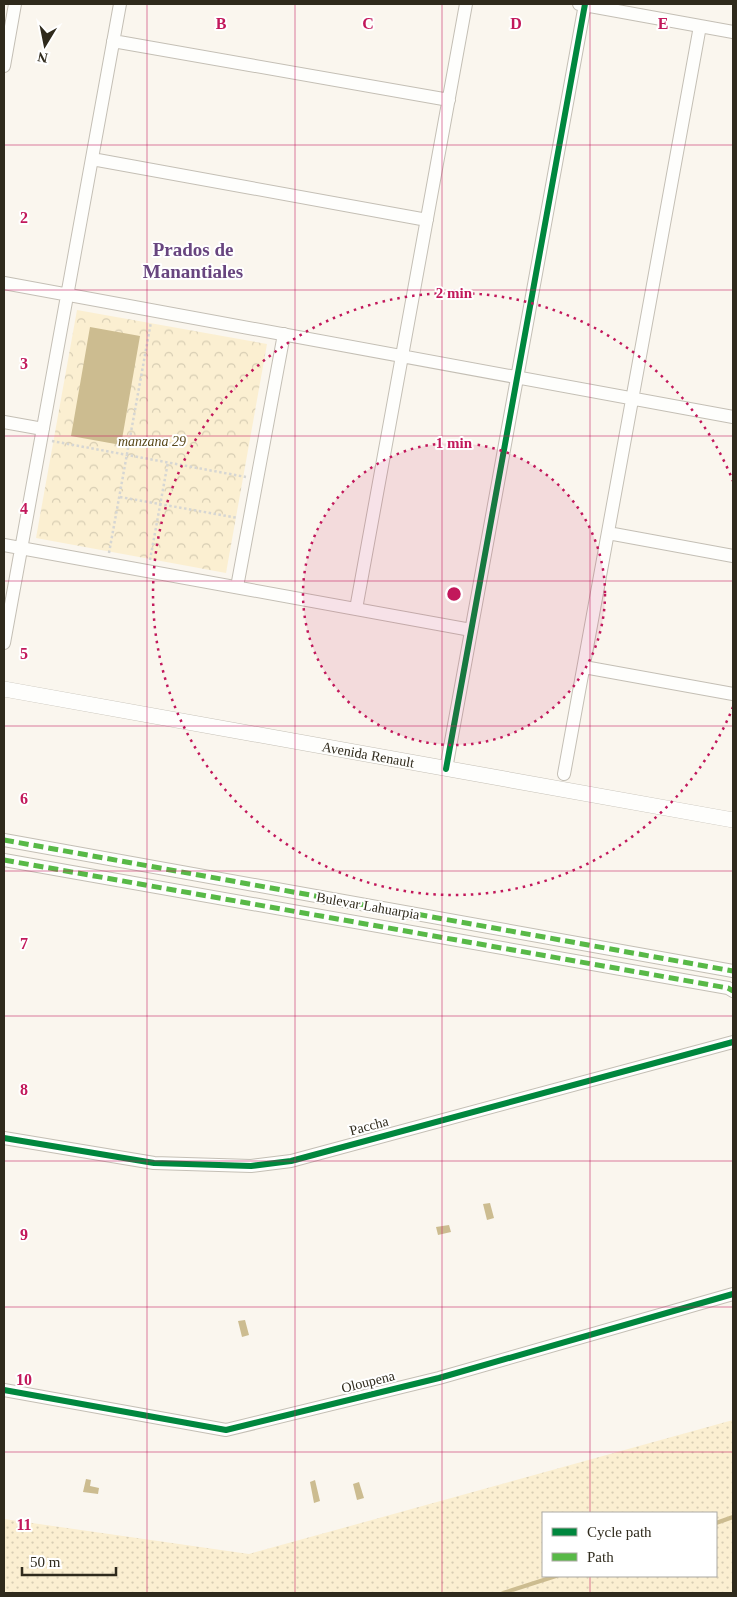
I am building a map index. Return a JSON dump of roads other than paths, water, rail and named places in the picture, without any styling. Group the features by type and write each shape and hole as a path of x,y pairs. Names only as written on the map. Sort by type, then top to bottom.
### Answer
{"street":[{"path":"4,66 15,4"},
{"path":"4,643 120,4"},
{"path":"356,609 466,4"},
{"path":"446,769 583,4 733,32"},
{"path":"564,774 700,26"},
{"path":"113,41 449,100"},
{"path":"92,159 427,220"},
{"path":"4,283 733,416"},
{"path":"237,587 284,334"},
{"path":"4,422 42,434"},
{"path":"608,533 733,556"},
{"path":"4,545 471,630"},
{"path":"584,667 733,694"},
{"name":"Avenida Renault","path":"4,689 733,820"},
{"name":"Bulevar Lahuarpia","path":"4,840 733,971"},
{"path":"4,860 731,990 730,976 733,971"},
{"name":"Paccha","path":"4,1138 154,1164 259,1165 291,1161 733,1042"},
{"name":"Oloupena","path":"4,1390 226,1430 439,1378 733,1294"}],"waterway":[{"path":"717,1523 733,1517"},
{"path":"503,1593 553,1577"}],"district":[{"name":"Prados de Manantiales","path":"193,260"}],"park label":[{"name":"manzana 29","path":"152,441"}]}
